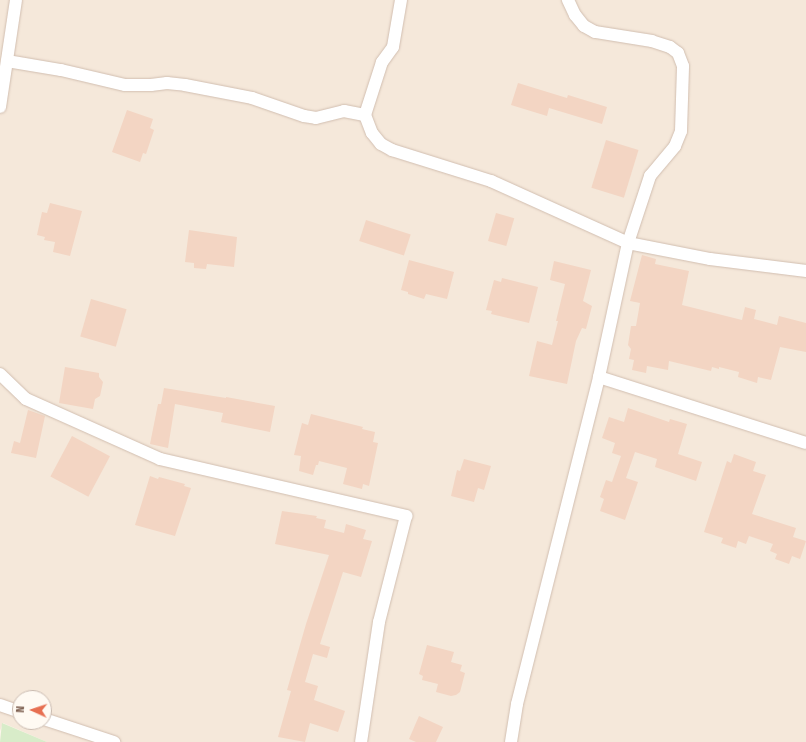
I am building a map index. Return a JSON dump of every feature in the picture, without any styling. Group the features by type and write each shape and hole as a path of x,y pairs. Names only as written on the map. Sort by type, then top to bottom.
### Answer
{"street":[{"path":"0,107 16,0"},
{"path":"401,0 393,47 382,62 365,114 372,134 381,144 392,150 491,181 628,243 710,259 804,268"},
{"path":"511,742 517,704 599,377 628,243 650,176 675,146 681,131 683,66 678,53 670,47 652,41 595,32 584,26 575,15 568,0"},
{"path":"7,61 61,70 125,85 151,85 167,83 185,85 252,98 304,116 316,118 344,111 365,114"},
{"path":"0,374 26,399 160,459 406,516 379,622 360,742"},
{"path":"599,377 806,443"},
{"path":"0,705 12,709"},
{"path":"52,722 114,742"}],"shaded area":[{"path":"0,0 806,0 806,742 47,742 19,730 52,730 52,690 12,690 12,727 3,723 0,731"}],"green space":[{"path":"2,723 12,727 12,730 19,730 47,742 0,742"}],"building":[{"path":"518,83 567,98 568,95 607,107 602,124 549,108 547,116 511,105"},
{"path":"127,110 153,119 150,128 154,130 146,154 143,153 140,162 112,152"},
{"path":"606,140 639,150 624,198 591,188"},
{"path":"50,203 82,211 70,256 53,252 55,242 44,240 45,237 37,235 42,212 47,213"},
{"path":"496,213 514,218 506,246 488,241"},
{"path":"366,220 411,235 404,255 359,241"},
{"path":"189,230 237,237 234,267 207,264 206,269 194,268 194,263 185,262"},
{"path":"642,255 656,259 655,264 689,271 682,305 742,320 745,307 756,310 754,319 777,325 779,316 806,323 806,352 780,347 771,380 758,377 757,383 738,377 739,372 719,367 719,369 712,367 711,371 669,361 668,370 647,366 646,373 632,370 634,360 629,359 631,349 628,345 631,326 636,326 640,303 630,301"},
{"path":"409,260 454,272 447,299 426,294 424,299 401,290"},
{"path":"554,261 591,270 583,301 592,306 586,329 582,328 576,341 567,384 529,376 537,341 552,345 558,321 556,321 565,284 550,280"},
{"path":"502,278 538,287 529,323 491,314 492,311 486,310 494,280 501,282"},
{"path":"91,299 127,309 116,347 80,336"},
{"path":"65,367 99,373 99,377 103,382 100,396 95,399 93,409 59,403"},
{"path":"164,388 275,406 270,432 221,422 223,413 175,404 168,448 150,444 158,404 161,404"},
{"path":"628,408 669,422 670,419 687,424 678,454 702,462 696,481 655,467 657,459 635,452 626,478 638,482 625,520 600,511 604,499 600,497 606,480 612,482 621,456 612,453 615,443 602,438 609,417 624,422"},
{"path":"28,410 45,416 36,458 11,453 14,441 20,443"},
{"path":"311,414 363,427 362,429 375,432 373,442 378,443 369,486 363,484 362,489 343,484 347,468 319,461 313,475 299,471 301,456 294,455 302,423 308,425"},
{"path":"72,436 110,456 88,497 50,477"},
{"path":"734,454 756,462 753,471 766,475 752,514 796,528 793,537 806,541 800,559 792,556 789,564 775,559 777,554 770,551 773,544 749,536 746,544 738,541 736,548 721,543 723,538 704,532 727,461 731,463"},
{"path":"464,459 491,466 484,490 478,488 474,502 451,496 457,470 460,471"},
{"path":"150,476 185,484 184,486 191,488 175,536 135,525"},
{"path":"282,511 317,516 316,518 326,520 324,528 344,533 346,524 366,530 363,539 372,541 361,577 343,572 320,644 330,647 327,658 313,654 305,682 318,686 314,700 345,711 338,732 310,723 305,742 278,737 291,691 287,690 306,624 329,555 275,544"},
{"path":"427,645 454,652 451,662 462,665 460,671 465,673 460,692 456,695 451,696 436,692 438,684 422,680 423,676 419,674"},
{"path":"419,716 443,727 436,742 416,742 409,739"}]}
